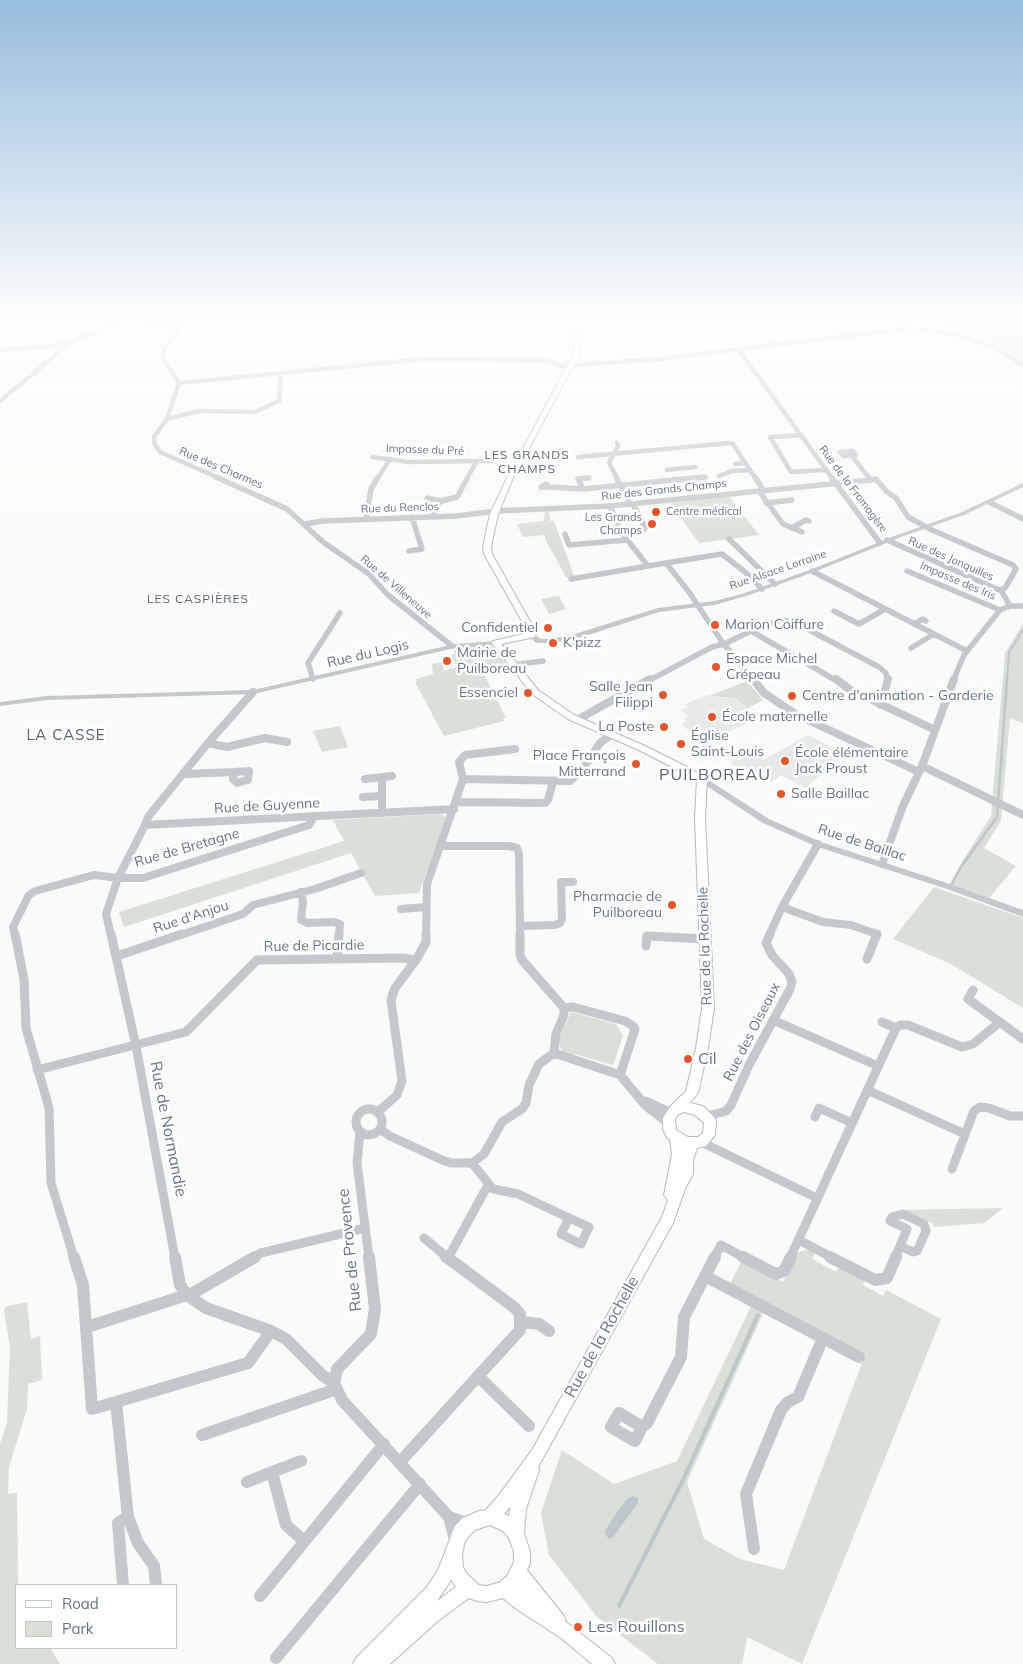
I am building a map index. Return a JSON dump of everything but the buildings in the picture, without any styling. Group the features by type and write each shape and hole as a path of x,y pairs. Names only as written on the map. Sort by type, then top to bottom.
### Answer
{"main road":[{"path":"554,396 510,478 496,511 487,547 488,554 528,623 532,635 496,643 535,692 577,720 612,734 686,769 702,779"},
{"name":"Rue de la Rochelle","path":"692,1093 702,1048 708,1008 700,818 702,779"},
{"path":"692,1093 703,1113 710,1121 711,1131 697,1143 676,1139 671,1134 672,1115 692,1093"},
{"path":"672,1115 688,1106 703,1113"},
{"name":"Rue de la Rochelle","path":"668,1219 678,1154 676,1139"},
{"name":"Rue de la Rochelle","path":"490,1517 505,1501 537,1455 668,1219 679,1187 686,1174 686,1160 697,1143"},
{"name":"Rue de la Rochelle","path":"516,1533 518,1509 537,1455"},
{"path":"362,1664 433,1593 444,1576 461,1532 469,1524 479,1519 490,1517 509,1525 516,1533 522,1552 519,1573 505,1589 487,1594 477,1593 460,1579 455,1568 455,1549"},
{"path":"519,1573 567,1632"},
{"path":"378,1664 391,1650 433,1614 469,1588"},
{"path":"505,1589 521,1602 567,1632 606,1664"}],"street":[{"path":"167,419 175,396"},
{"path":"167,419 199,411 255,412 279,401 279,396"},
{"name":"Rue de la Fromagère","path":"772,396 834,483 884,542"},
{"name":"Rue des Charmes","path":"167,419 154,437 154,443 160,452 277,503 288,509 305,524"},
{"path":"801,435 770,437 791,472 826,470"},
{"path":"617,442 618,446 615,454 609,463 645,528 643,530 621,532"},
{"path":"578,457 733,444 750,470 766,503 783,524 802,532"},
{"path":"852,456 870,480 876,480 887,492 896,498 908,517 926,527"},
{"name":"Impasse du Pré","path":"372,457 409,462 492,461"},
{"path":"366,519 371,489 390,459"},
{"name":"Impasse du Pré","path":"441,501 457,497 477,461"},
{"path":"735,464 746,463"},
{"path":"677,480 669,470 695,467"},
{"path":"719,476 732,471 750,470"},
{"path":"550,487 583,489 706,477"},
{"path":"583,489 578,479 590,478"},
{"name":"Rue des Grands Champs","path":"496,511 610,506 870,480"},
{"name":"Rue Alsace Lorraine","path":"532,635 539,641 550,641 581,634 658,610 725,600 762,589 989,502 1023,485"},
{"path":"427,498 441,501 432,517"},
{"path":"766,503 792,500"},
{"path":"989,502 1023,519"},
{"path":"610,506 626,540 648,566"},
{"name":"Rue du Renclos","path":"305,524 366,519 432,517 496,511"},
{"path":"408,551 422,549 412,517"},
{"path":"792,528 806,520 809,522"},
{"name":"Rue de Villeneuve","path":"305,524 323,542 369,574 388,595 452,646"},
{"name":"Rue des Jonquilles","path":"884,542 1001,590 1004,589 1016,569 1015,566 926,527"},
{"path":"565,534 569,545 626,540"},
{"path":"729,539 775,584"},
{"path":"572,579 722,554 746,572 762,589"},
{"path":"666,563 689,592 724,644 764,693 833,733 921,769 1023,815"},
{"path":"812,571 967,652"},
{"name":"Impasse des Iris","path":"907,571 1000,610"},
{"path":"1001,590 1010,606"},
{"path":"882,864 903,806 921,769 955,673 967,652 1000,610 1010,606 1023,606"},
{"path":"834,611 859,624 885,609"},
{"path":"313,679 308,662 340,613"},
{"path":"914,624 923,619 926,621"},
{"path":"577,720 712,648 781,620 794,622 879,667 886,673 888,678 881,705"},
{"path":"751,631 827,673 849,689 934,730"},
{"path":"911,648 934,634"},
{"name":"Rue du Logis","path":"0,704 30,699 90,696 250,693 452,646 496,643"},
{"path":"513,666 543,661"},
{"path":"145,824 148,817 250,693"},
{"path":"463,779 570,781 578,776 600,744 612,734"},
{"path":"208,743 227,747 265,738 287,742"},
{"path":"378,1112 383,1119 380,1129 371,1134 360,1132 356,1126 358,1117 365,1112 378,1112 397,1095 401,1088 402,1081 391,1000 395,988 416,960 426,942 427,884 456,806 463,779 460,762 465,755 515,749"},
{"path":"185,774 234,772"},
{"path":"365,779 392,776"},
{"path":"382,778 382,813"},
{"name":"Rue de Baillac","path":"702,779 766,821 818,844 950,887 1023,914"},
{"name":"Rue de Guyenne","path":"145,824 382,813 456,806 545,803 548,800 553,782"},
{"path":"701,797 709,793 721,792"},
{"path":"363,797 382,796"},
{"name":"Rue de Bretagne","path":"116,1402 92,1409 83,1285 55,1200 51,1182 49,1108 26,1028 24,979 13,927 30,895 35,891 94,875 118,878 143,878 309,826 314,816"},
{"name":"Rue de Normandie","path":"145,824 118,878 106,914 136,1046 180,1285 187,1295"},
{"name":"Rue des Oiseaux","path":"703,1113 726,1111 731,1105 749,1065 790,989 792,982 789,974 772,955 766,943 782,907 818,844"},
{"path":"380,1129 390,1136 442,1160 451,1163 472,1163 484,1154 502,1122 522,1109 526,1103 529,1085 539,1064 554,1053 556,1034 564,1015 564,1008 522,960 520,955 519,854 516,848 509,846 441,846"},
{"name":"Rue d'Anjou","path":"117,956 243,914 253,904 361,873"},
{"path":"520,926 555,925 560,923 562,919 561,882 573,882"},
{"path":"300,892 304,900 301,920 307,923 334,922 340,924 337,959"},
{"path":"401,909 426,907"},
{"path":"782,907 823,922 851,925 877,934 867,959"},
{"path":"646,946 647,936 705,939"},
{"name":"Rue de Picardie","path":"37,1070 186,1032 257,960 402,958 416,960"},
{"path":"973,990 968,999 1023,1039"},
{"path":"564,1008 573,1007 625,1021 633,1026 635,1030 620,1075"},
{"path":"773,1020 878,1066"},
{"path":"882,1022 896,1028"},
{"path":"642,1427 647,1423 681,1357 684,1317 721,1245 776,1274 781,1273 799,1240 896,1028 900,1025 908,1025 962,1047 973,1044 1000,1022"},
{"path":"554,1053 620,1075 646,1106 672,1115"},
{"path":"867,1090 966,1134"},
{"path":"952,1169 974,1111 980,1107 989,1108 1010,1116 1023,1116"},
{"path":"815,1116 819,1108 852,1123"},
{"name":"Rue de Provence","path":"336,1369 372,1334 375,1308 357,1163 360,1132"},
{"path":"697,1143 817,1198"},
{"path":"472,1163 488,1185 500,1192 524,1197 569,1218"},
{"path":"448,1258 488,1185"},
{"path":"87,1327 187,1295 261,1253 365,1228"},
{"path":"400,1462 520,1330 521,1322 520,1314 515,1308 424,1238"},
{"path":"799,1240 876,1280 887,1278 900,1246"},
{"path":"705,1276 858,1357"},
{"path":"187,1295 206,1308 271,1330 293,1344 317,1370 336,1386"},
{"path":"521,1322 539,1324 549,1331"},
{"path":"156,1584 154,1566 138,1543 128,1518 116,1402 248,1363 271,1330"},
{"path":"754,1549 746,1494 781,1410 788,1402 798,1397 823,1338"},
{"path":"317,1370 336,1369 336,1386 342,1400 449,1517 469,1524"},
{"path":"479,1377 529,1426"},
{"path":"202,1434 307,1401 336,1386"},
{"path":"260,1596 384,1444"},
{"path":"247,1482 301,1461"},
{"path":"272,1472 286,1525 304,1541"},
{"path":"276,1658 420,1484"},
{"path":"449,1517 455,1549"},
{"path":"123,1584 118,1523 128,1518"}],"shaded area":[{"name":"École maternelle","path":"707,695 710,697 735,698 748,708 735,715 747,724 705,741 692,730 689,731 681,724 687,721 684,718 688,716 680,710 688,707 685,704"},
{"name":"École élémentaire Jack Proust","path":"808,735 845,754 805,788 781,775 771,782 766,779 761,782 749,773 754,770 749,767 742,771 731,763 733,759 739,760 753,753 763,760"},
{"path":"633,1496 639,1498 637,1504 610,1539 606,1536 605,1531 627,1499"}],"green space":[{"path":"729,496 759,535 699,543 670,503"},
{"path":"545,511 549,511 550,521 554,521 574,576 573,578 566,577 545,539 545,535 523,537 517,524 544,521"},
{"path":"559,596 566,609 549,614 541,599"},
{"path":"1023,624 1023,723 1010,718 1001,821 984,848 1016,866 989,898 950,884 991,816 1005,653"},
{"path":"479,646 494,647 506,663 482,670 506,718 503,718 504,721 444,736 415,682 417,681 416,679 433,674 432,664 442,662 444,671 457,667 451,655 455,654 454,650"},
{"path":"747,681 763,700 748,708 735,698 709,696"},
{"path":"340,726 348,747 322,752 313,731"},
{"path":"441,814 446,818 419,893 375,896 351,853 124,927 119,912 344,841 333,820"},
{"path":"934,887 1023,918 1023,1008 951,964 893,939"},
{"path":"571,1012 616,1024 623,1036 613,1065 574,1054 572,1056 563,1052 560,1046 560,1037"},
{"path":"1003,1208 984,1223 933,1227 934,1224 904,1210"},
{"path":"807,1249 815,1253 812,1259 836,1272 840,1266 865,1279 863,1285 883,1296 886,1290 941,1319 802,1664 747,1637 742,1664 658,1664 597,1617 549,1555 541,1513 562,1450 614,1484 677,1461 752,1304 764,1311 687,1482 704,1539 740,1559 784,1570 865,1355 730,1284 742,1260 783,1282 797,1253"},
{"path":"27,1302 31,1339 40,1336 42,1380 28,1384 27,1409 9,1467 8,1494 17,1493 18,1584 15,1584 15,1649 51,1649 60,1664 0,1664 0,1444 7,1423 10,1347 5,1307"}],"waterway":[{"path":"1007,681 1009,652 1023,630"},
{"path":"951,885 961,867 997,817 1007,679"},
{"path":"619,1606 683,1480 758,1315"}],"place":[{"name":"Centre médical","path":"656,512"},
{"name":"Les Grands Champs","path":"652,524"},
{"name":"Marion Coiffure","path":"715,625"},
{"name":"Confidentiel","path":"548,628"},
{"name":"K'pizz","path":"553,643"},
{"name":"Mairie de Puilboreau","path":"447,661"},
{"name":"Espace Michel Crépeau","path":"716,667"},
{"name":"Essenciel","path":"528,693"},
{"name":"Salle Jean Filippi","path":"663,695"},
{"name":"Centre d'animation - Garderie","path":"792,696"},
{"name":"École maternelle","path":"712,717"},
{"name":"La Poste","path":"664,727"},
{"name":"Église Saint-Louis","path":"681,744"},
{"name":"École élémentaire Jack Proust","path":"785,761"},
{"name":"Place François Mitterrand","path":"636,764"},
{"name":"Salle Baillac","path":"781,794"},
{"name":"Pharmacie de Puilboreau","path":"672,905"},
{"name":"Cil","path":"688,1059"},
{"name":"Les Rouillons","path":"578,1627"}],"district":[{"name":"LES GRANDS CHAMPS","path":"527,462"},
{"name":"LES CASPIÈRES","path":"198,599"},
{"name":"LA CASSE","path":"66,735"},
{"name":"PUILBOREAU","path":"715,775"}]}
